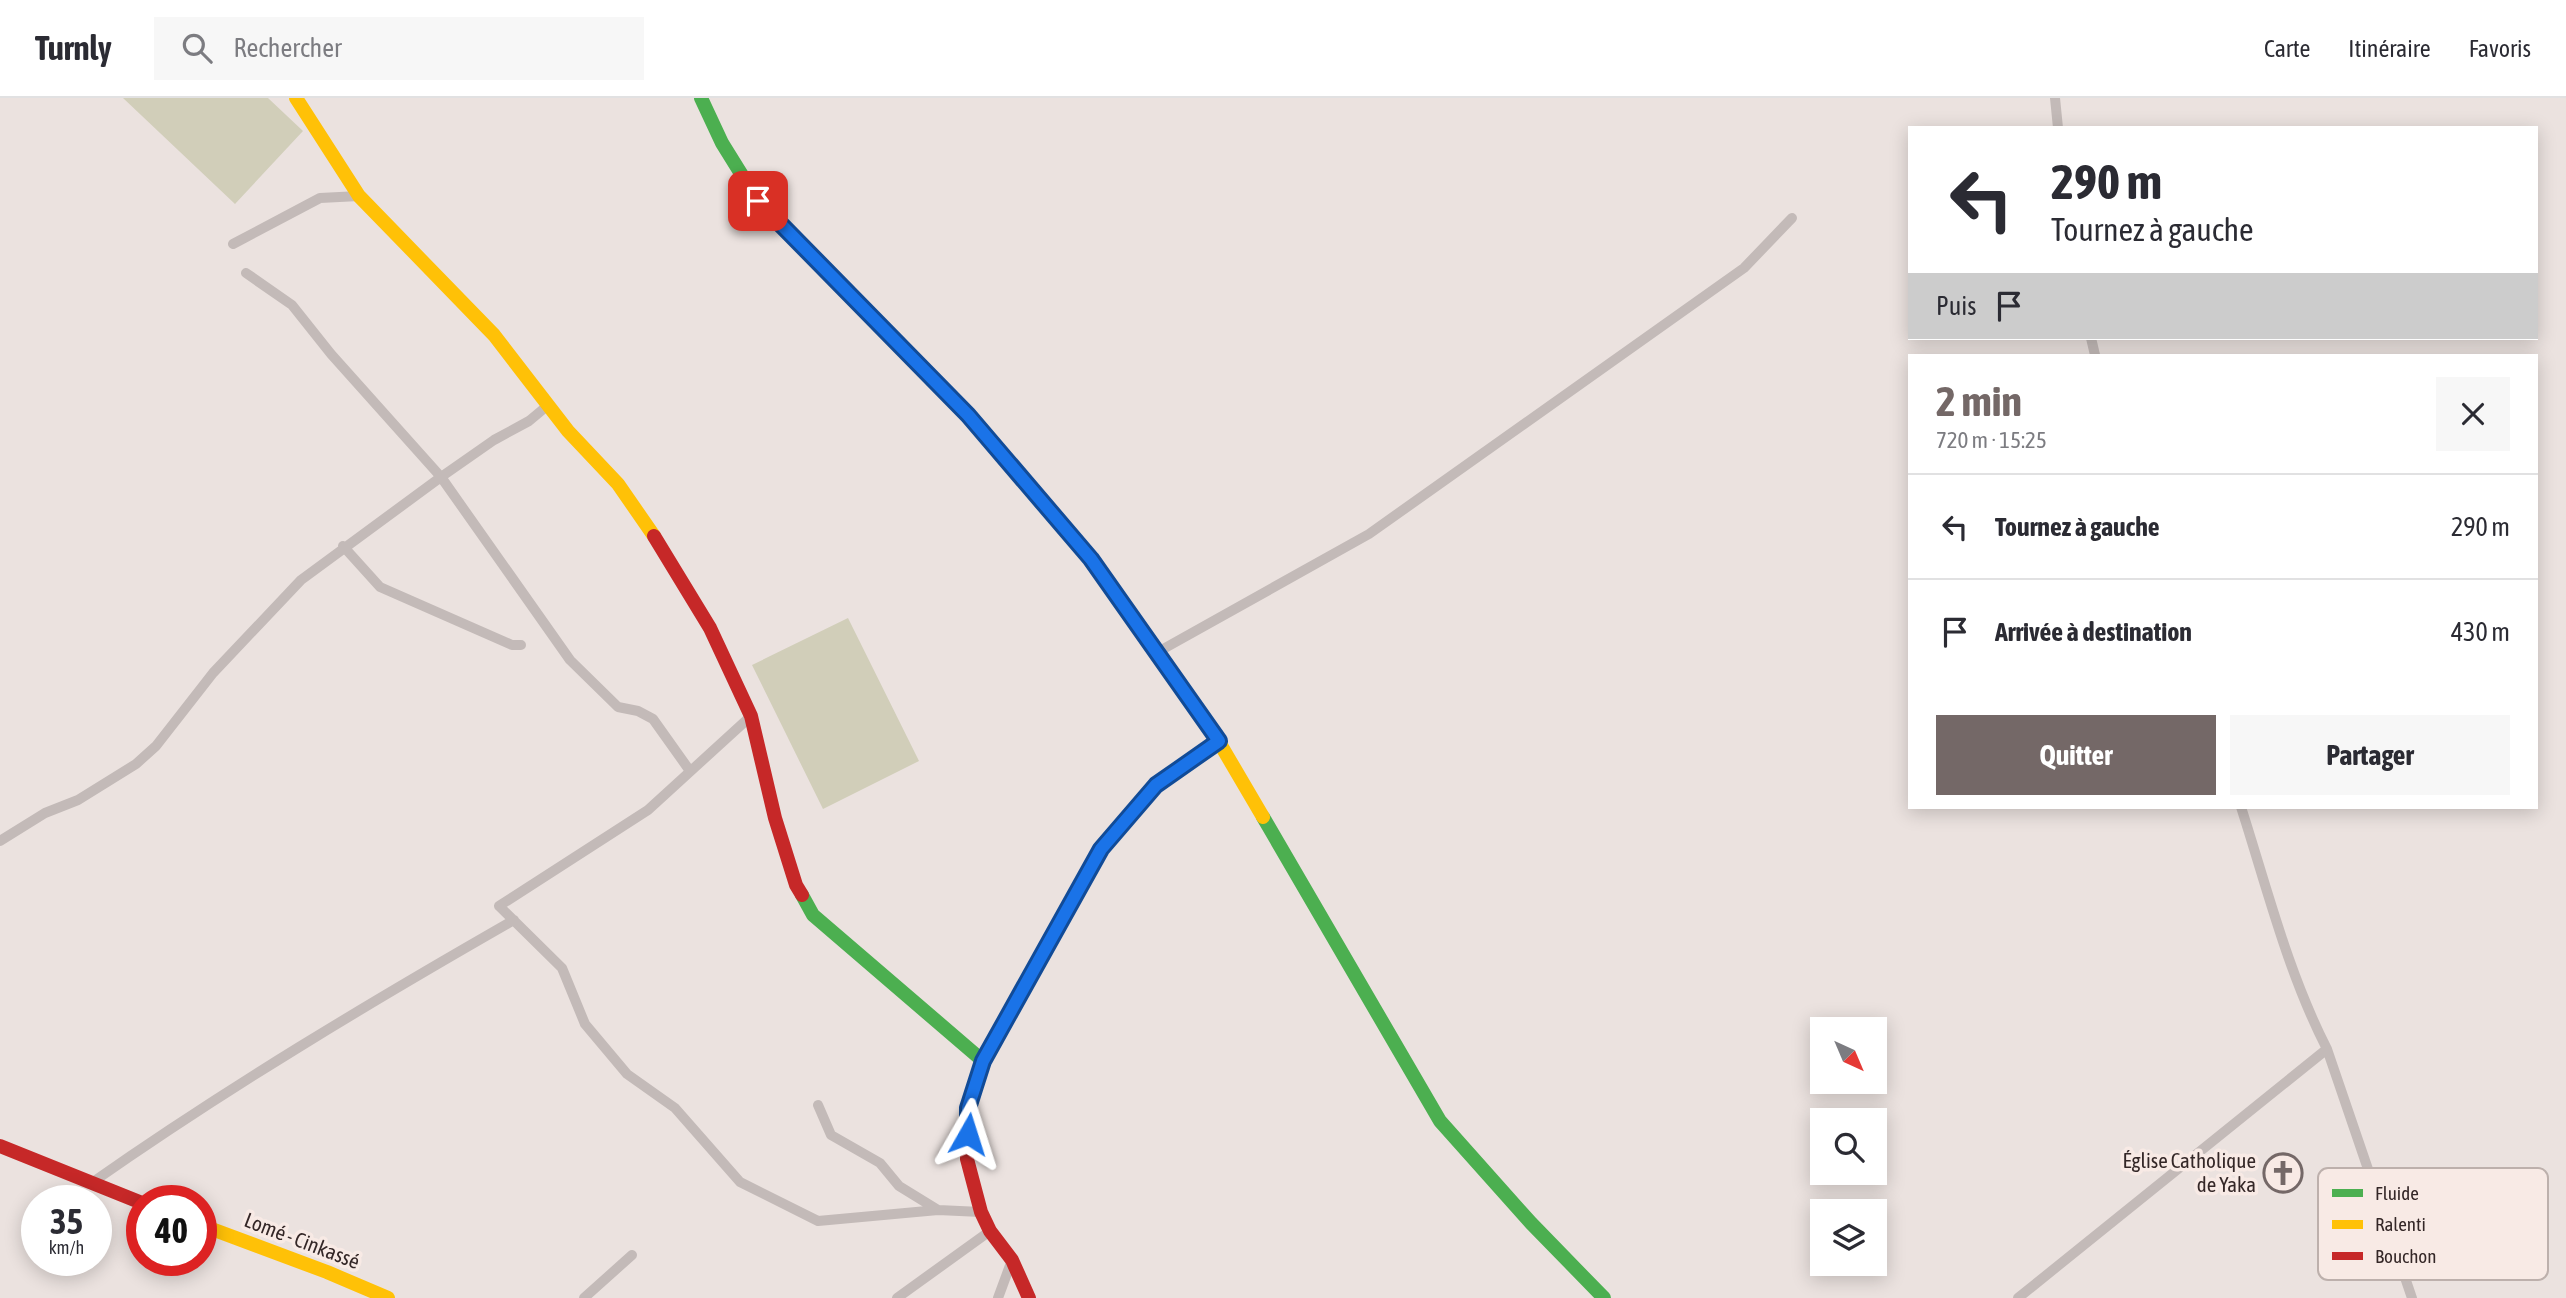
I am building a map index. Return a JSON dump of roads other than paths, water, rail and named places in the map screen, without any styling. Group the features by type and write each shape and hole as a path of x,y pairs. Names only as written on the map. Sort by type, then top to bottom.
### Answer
{"main road":[{"path":"296,98 359,196 494,335 568,431 618,484 665,553 710,628 751,716 778,829 796,885 813,915 983,1061 968,1108 967,1159 981,1212 990,1231 1012,1260 1029,1298"},
{"path":"701,98 722,143 758,201 968,415 1091,559 1219,741 1440,1121 1531,1223 1604,1298"},
{"path":"0,1146 126,1197"},
{"name":"Lomé - Cinkassé","path":"217,1231 388,1298"}],"street":[{"path":"2055,98 2058,126"},
{"path":"233,244 320,198 359,196"},
{"path":"1156,653 1369,534 1744,268 1792,218"},
{"path":"246,272 292,305 331,354 440,477 570,660 618,707 638,711 653,719 690,771"},
{"path":"0,841 46,813 78,800 136,764 156,746 212,673 301,580 440,477 494,440 529,421 547,405"},
{"path":"343,547 380,587 512,645 521,645"},
{"path":"751,716 648,810 499,906 562,968 585,1024 627,1074 675,1108 740,1182 818,1221 938,1210 981,1212"},
{"path":"983,1061 1101,849 1156,785 1219,741"},
{"path":"2242,809 2282,937 2312,1020 2327,1049 2368,1168"},
{"path":"90,1184 148,1143 346,1017 514,920"},
{"path":"2018,1298 2327,1049"},
{"path":"818,1105 831,1135 880,1163 899,1186 938,1210"},
{"path":"897,1298 990,1231"},
{"path":"584,1298 632,1255"},
{"path":"998,1298 1012,1260"},
{"path":"2406,1280 2412,1298"}],"place":[{"name":"Église Catholique de Yaka","path":"2283,1173"}]}
